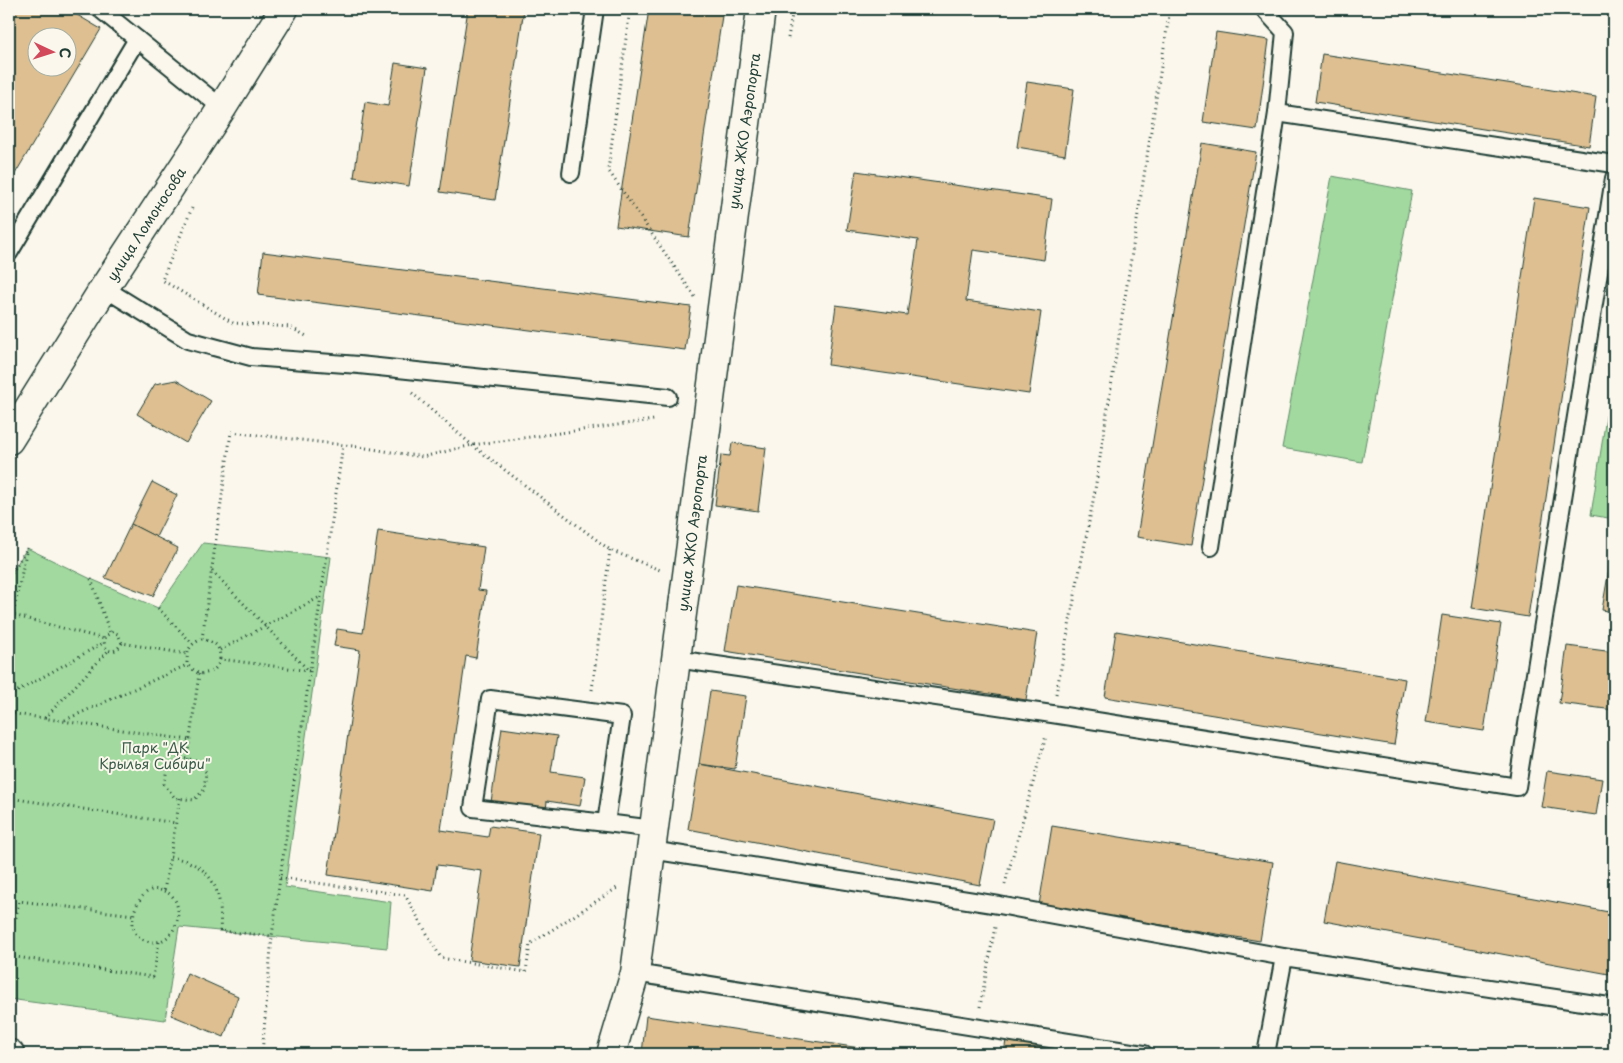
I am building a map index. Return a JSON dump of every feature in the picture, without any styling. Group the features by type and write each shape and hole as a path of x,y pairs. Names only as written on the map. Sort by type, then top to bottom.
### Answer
{"street":[{"name":"улица Ломоносова","path":"9,440 104,288 222,108 284,9"},
{"name":"улица ЖКО Аэропорта","path":"610,1054 634,973 761,9"}],"lane":[{"path":"100,9 222,108"},
{"path":"571,173 595,9"},
{"path":"1211,547 1278,113 1284,32 1264,9"},
{"path":"9,253 137,39"},
{"path":"1278,113 1614,164"},
{"path":"676,659 1052,714 1517,787 1614,178"},
{"path":"104,288 188,340 252,357 359,365 668,397"},
{"path":"606,823 622,716 490,699 473,808 606,823 652,840 999,905 1284,957 1614,1008"},
{"path":"1266,1054 1284,957"},
{"path":"634,973 1144,1054"}],"path":[{"path":"630,9 608,170 697,300"},
{"path":"976,1028 999,905 1052,714 1094,496 1170,9"},
{"path":"195,201 162,280 233,324 290,328 316,342"},
{"path":"407,390 472,445 610,550 668,574 687,576"},
{"path":"202,639 231,432 343,445 423,457 472,445 662,419"},
{"path":"262,1054 272,936 343,445"},
{"path":"9,577 27,548 9,628"},
{"path":"591,697 610,550"},
{"path":"212,571 310,672"},
{"path":"91,579 110,633"},
{"path":"220,650 321,597"},
{"path":"158,608 192,643"},
{"path":"13,615 104,641"},
{"path":"110,633 118,634 122,643 119,649 113,651 104,647 105,636 110,633"},
{"path":"202,639 214,643 220,650 220,659 218,667 210,673 199,674 188,665 187,654 192,643 202,639"},
{"path":"9,696 104,641"},
{"path":"122,643 187,654"},
{"path":"45,718 109,650"},
{"path":"220,659 310,672"},
{"path":"63,721 188,665"},
{"path":"187,759 199,674"},
{"path":"9,713 189,740"},
{"path":"180,758 196,760 206,772 204,790 194,800 180,798 175,798 164,784 166,769 180,758"},
{"path":"9,798 176,823"},
{"path":"164,890 180,798"},
{"path":"170,857 180,858 197,865 215,883 220,902 220,931 272,936"},
{"path":"280,878 405,895 441,958 526,972 530,944 624,883"},
{"path":"155,889 164,890 171,893 177,906 178,914 173,932 159,942 145,940 140,937 133,926 138,902 149,891 155,889"},
{"path":"9,931 16,917 19,901 134,915"},
{"path":"9,956 153,977 159,942"}],"green space":[{"path":"1332,176 1412,191 1362,462 1282,448"},
{"path":"1614,365 1614,519 1591,515"},
{"name":"Парк \"ДК Крылья Сибири\"","path":"203,543 331,557 285,887 391,902 387,948 179,927 165,1020 9,999 9,577 27,548 91,579 158,608"}],"building":[{"path":"9,9 67,9 101,29 78,68 78,28 28,28 28,78 72,78 12,179 9,177"},
{"path":"468,9 524,9 495,200 440,192"},
{"path":"649,9 723,9 689,237 616,226"},
{"path":"1216,32 1269,40 1257,130 1203,122"},
{"path":"1322,54 1596,97 1589,146 1315,102"},
{"path":"395,63 427,68 409,186 354,177 365,102 388,106"},
{"path":"1027,82 1074,89 1065,155 1017,147"},
{"path":"1202,143 1256,152 1191,546 1137,537"},
{"path":"856,171 1052,199 1044,260 973,250 966,301 1041,312 1029,394 828,365 836,305 907,315 918,240 847,230"},
{"path":"1534,198 1590,207 1528,617 1472,608"},
{"path":"263,252 691,307 685,350 258,295"},
{"path":"176,380 211,401 186,443 137,414 155,384"},
{"path":"732,443 766,448 758,511 715,505 721,455 730,456"},
{"path":"152,482 177,495 156,537 131,524"},
{"path":"131,524 178,548 153,596 105,578"},
{"path":"378,531 484,547 478,590 486,591 476,658 466,656 441,830 488,837 490,826 539,833 520,967 469,960 482,871 437,865 433,891 328,875 360,650 334,646 337,629 363,633"},
{"path":"1612,552 1614,552 1614,612 1602,610"},
{"path":"736,585 1037,633 1026,700 725,651"},
{"path":"1442,615 1501,624 1484,731 1426,722"},
{"path":"1116,631 1405,679 1394,745 1105,697"},
{"path":"1567,646 1614,652 1614,710 1559,703"},
{"path":"710,691 746,696 735,769 699,764"},
{"path":"502,728 557,736 551,772 585,777 580,806 547,801 546,810 491,802"},
{"path":"699,764 993,819 980,885 688,829"},
{"path":"1547,771 1602,779 1596,815 1541,807"},
{"path":"1052,826 1273,862 1260,941 1039,905"},
{"path":"1335,861 1614,913 1614,948 1609,974 1324,921"},
{"path":"187,973 238,996 224,1037 171,1015"},
{"path":"646,1016 900,1054 642,1054"},
{"path":"1006,1040 1062,1047 1061,1054 1004,1054"}]}
